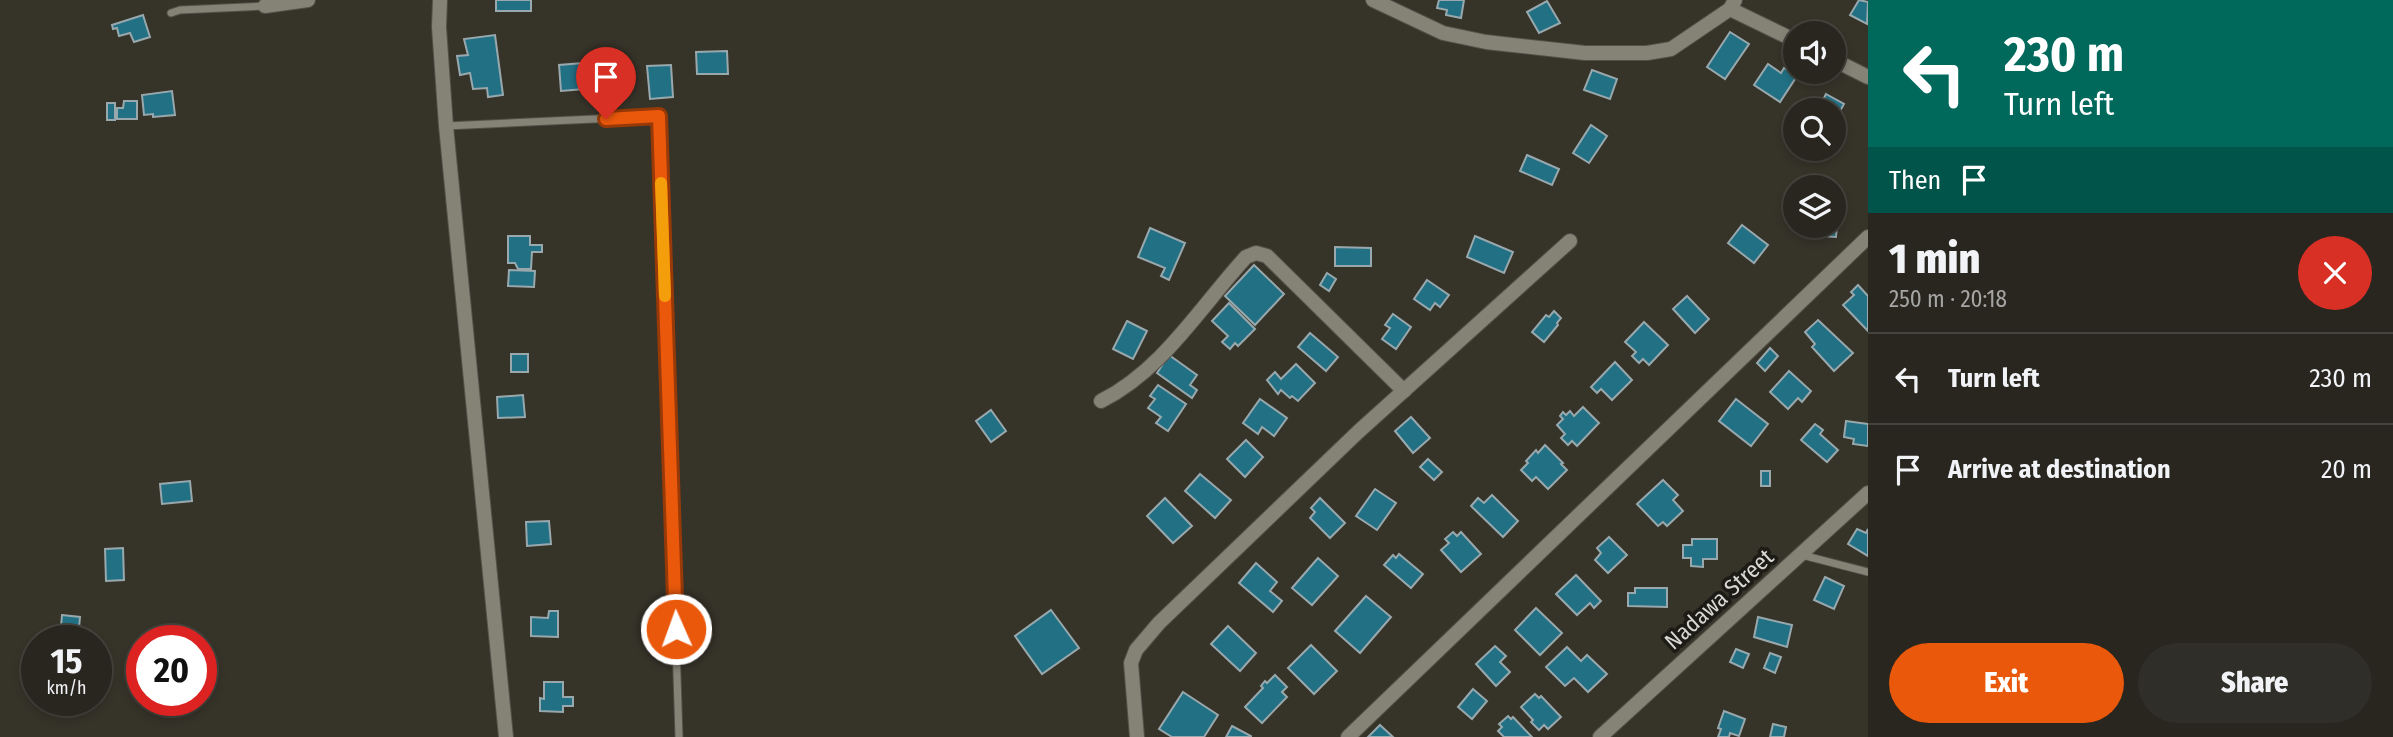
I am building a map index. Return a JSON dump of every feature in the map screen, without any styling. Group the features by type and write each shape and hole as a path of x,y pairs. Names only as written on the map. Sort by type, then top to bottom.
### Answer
{"street":[{"path":"265,3 308,0"},
{"path":"440,0 439,27 446,126 506,737"},
{"path":"1373,0 1443,33 1486,42 1585,53 1647,53 1671,49 1733,4 1783,33"},
{"path":"1846,66 1868,77"},
{"path":"1348,737 1868,237"},
{"path":"1137,737 1131,663 1136,650 1159,623 1358,432 1570,242"},
{"path":"1101,401 1118,393 1148,369 1246,257 1256,253 1267,256 1404,391"},
{"name":"Nadawa Street","path":"1600,737 1868,492"}],"lane":[{"path":"171,13 265,3"},
{"path":"446,126 659,116 679,737"},
{"path":"1802,555 1868,572"}],"building":[{"path":"496,0 531,0 531,11 496,11"},
{"path":"1439,0 1464,0 1461,18 1446,15 1447,10 1437,8"},
{"path":"1859,0 1868,2 1867,24 1850,15"},
{"path":"1547,1 1560,23 1539,33 1527,12"},
{"path":"143,15 150,37 134,42 130,33 119,36 117,28 113,29 112,25"},
{"path":"1730,32 1749,44 1725,79 1707,67"},
{"path":"495,35 503,95 488,97 487,88 473,89 470,73 460,75 457,56 468,55 464,39"},
{"path":"727,51 728,74 697,74 696,52"},
{"path":"595,62 597,88 561,91 559,65"},
{"path":"1768,64 1781,73 1783,70 1783,84 1792,84 1780,102 1754,85"},
{"path":"671,65 673,97 650,99 647,66"},
{"path":"1592,70 1617,79 1610,99 1584,90"},
{"path":"172,91 175,115 144,115 142,95"},
{"path":"124,101 137,101 137,119 117,119 117,108 123,108"},
{"path":"107,103 115,103 115,120 107,120"},
{"path":"1591,125 1607,136 1589,163 1573,153"},
{"path":"1527,155 1559,169 1552,185 1520,171"},
{"path":"1742,225 1768,245 1754,263 1728,243"},
{"path":"1150,228 1185,243 1169,280 1161,276 1165,268 1138,257"},
{"path":"508,236 530,236 530,245 542,245 542,252 532,252 531,269 518,269 515,263 508,263"},
{"path":"1475,236 1513,252 1504,273 1467,257"},
{"path":"1335,247 1371,248 1371,266 1335,266"},
{"path":"1254,265 1284,294 1255,325 1225,296"},
{"path":"509,270 535,271 534,287 508,286"},
{"path":"1327,273 1336,279 1329,291 1320,285"},
{"path":"1427,280 1449,295 1440,307 1435,303 1430,310 1414,299"},
{"path":"1858,285 1868,296 1868,331 1843,305 1854,295 1851,292"},
{"path":"1687,296 1709,319 1695,333 1673,309"},
{"path":"1229,303 1255,329 1238,346 1235,343 1230,349 1222,342 1228,336 1212,321"},
{"path":"1554,311 1561,318 1544,342 1532,332 1546,315 1549,317"},
{"path":"1393,314 1411,327 1396,349 1382,339 1390,328 1385,325"},
{"path":"1818,320 1853,353 1834,371 1812,347 1815,344 1805,332"},
{"path":"1127,321 1147,331 1133,359 1113,349"},
{"path":"1644,322 1668,345 1649,365 1643,359 1639,363 1632,356 1636,352 1625,342"},
{"path":"1310,333 1338,357 1326,371 1298,347"},
{"path":"1770,348 1778,356 1765,371 1757,363"},
{"path":"511,354 528,354 528,372 511,372"},
{"path":"1169,355 1197,375 1190,385 1197,390 1192,398 1157,373"},
{"path":"1615,362 1632,380 1612,400 1601,389 1597,393 1591,387"},
{"path":"1296,364 1315,383 1298,401 1281,390 1278,394 1267,380 1275,372 1281,379"},
{"path":"1789,371 1811,391 1802,402 1798,398 1788,409 1770,392"},
{"path":"1158,385 1186,404 1168,431 1156,423 1161,417 1148,408 1155,399 1150,396"},
{"path":"523,395 525,417 498,418 497,397"},
{"path":"1260,399 1287,418 1274,436 1262,427 1258,434 1243,423"},
{"path":"1736,399 1768,424 1751,446 1719,421"},
{"path":"1583,407 1599,423 1577,446 1572,441 1568,445 1561,438 1565,434 1557,425 1563,419 1560,416 1563,412 1566,415 1570,411 1574,416"},
{"path":"991,410 1006,431 991,442 976,421"},
{"path":"1411,417 1430,438 1413,453 1395,431"},
{"path":"1846,421 1868,424 1868,446 1853,444 1854,439 1844,437"},
{"path":"1815,424 1823,430 1820,434 1838,450 1827,462 1801,440"},
{"path":"1246,440 1263,457 1245,477 1227,459"},
{"path":"1545,445 1567,470 1548,489 1536,477 1532,481 1521,470 1536,450 1538,453"},
{"path":"1428,459 1442,472 1434,480 1420,467"},
{"path":"1761,471 1770,471 1770,486 1761,486"},
{"path":"1200,474 1231,500 1215,518 1185,491"},
{"path":"1663,480 1678,495 1673,500 1683,511 1667,526 1663,522 1658,526 1637,504"},
{"path":"190,481 192,501 162,504 160,484"},
{"path":"1375,489 1396,503 1377,530 1356,516"},
{"path":"1492,495 1518,521 1503,537 1471,506 1478,498 1484,503"},
{"path":"1165,498 1192,526 1173,543 1147,516"},
{"path":"1320,498 1345,523 1330,538 1310,518 1315,512 1311,508"},
{"path":"549,521 551,544 527,546 526,522"},
{"path":"1857,529 1866,533 1868,529 1868,556 1848,544"},
{"path":"1453,532 1457,536 1461,532 1481,554 1461,572 1441,550 1449,543 1445,539"},
{"path":"1609,537 1627,555 1608,573 1595,560 1601,553 1597,548"},
{"path":"1692,539 1717,539 1717,559 1703,559 1703,567 1691,566 1691,558 1683,558 1683,545 1692,545"},
{"path":"123,548 124,580 106,581 105,549"},
{"path":"1399,554 1423,574 1411,588 1384,565 1393,555 1396,558"},
{"path":"1318,558 1338,576 1312,605 1292,588"},
{"path":"1256,563 1277,582 1270,591 1282,601 1273,612 1239,583"},
{"path":"1576,575 1601,601 1594,608 1590,603 1577,615 1556,594"},
{"path":"1825,577 1844,586 1834,609 1814,600"},
{"path":"1635,588 1667,588 1667,607 1628,606 1628,593 1635,593"},
{"path":"1366,596 1391,617 1360,653 1335,631"},
{"path":"1536,608 1562,633 1540,655 1515,630"},
{"path":"1051,610 1079,648 1042,674 1015,636"},
{"path":"549,611 558,611 558,637 531,636 531,617 548,618"},
{"path":"62,615 80,617 79,625 61,625"},
{"path":"1758,617 1792,625 1787,647 1754,637"},
{"path":"1228,626 1256,653 1240,671 1211,644"},
{"path":"1311,645 1337,671 1314,694 1288,668"},
{"path":"1495,646 1506,656 1500,662 1510,672 1496,686 1476,664"},
{"path":"1567,647 1581,661 1587,655 1607,674 1588,692 1574,678 1565,686 1546,667"},
{"path":"1736,649 1749,654 1743,668 1730,662"},
{"path":"1770,653 1781,657 1775,673 1764,668"},
{"path":"1275,675 1287,687 1282,692 1287,697 1262,723 1245,707 1263,688 1261,686 1265,681 1267,683"},
{"path":"544,682 563,682 563,697 573,697 573,706 563,706 563,712 540,711 540,698 544,699"},
{"path":"1473,689 1487,701 1472,719 1458,707"},
{"path":"1183,692 1218,715 1204,737 1172,737 1159,729"},
{"path":"1535,694 1539,698 1541,696 1561,717 1548,729 1544,725 1539,730 1521,707"},
{"path":"1724,711 1745,719 1739,736 1730,733 1729,737 1718,737"},
{"path":"1508,716 1511,719 1513,717 1532,737 1504,737 1498,731 1502,727 1499,724"},
{"path":"1773,724 1786,727 1784,737 1770,737"},
{"path":"1380,725 1393,737 1368,737"},
{"path":"1232,726 1251,736 1251,737 1226,737"}],"slow traffic":[{"path":"661,183 665,296"}],"route":[{"path":"606,119 659,116 676,629"}]}
